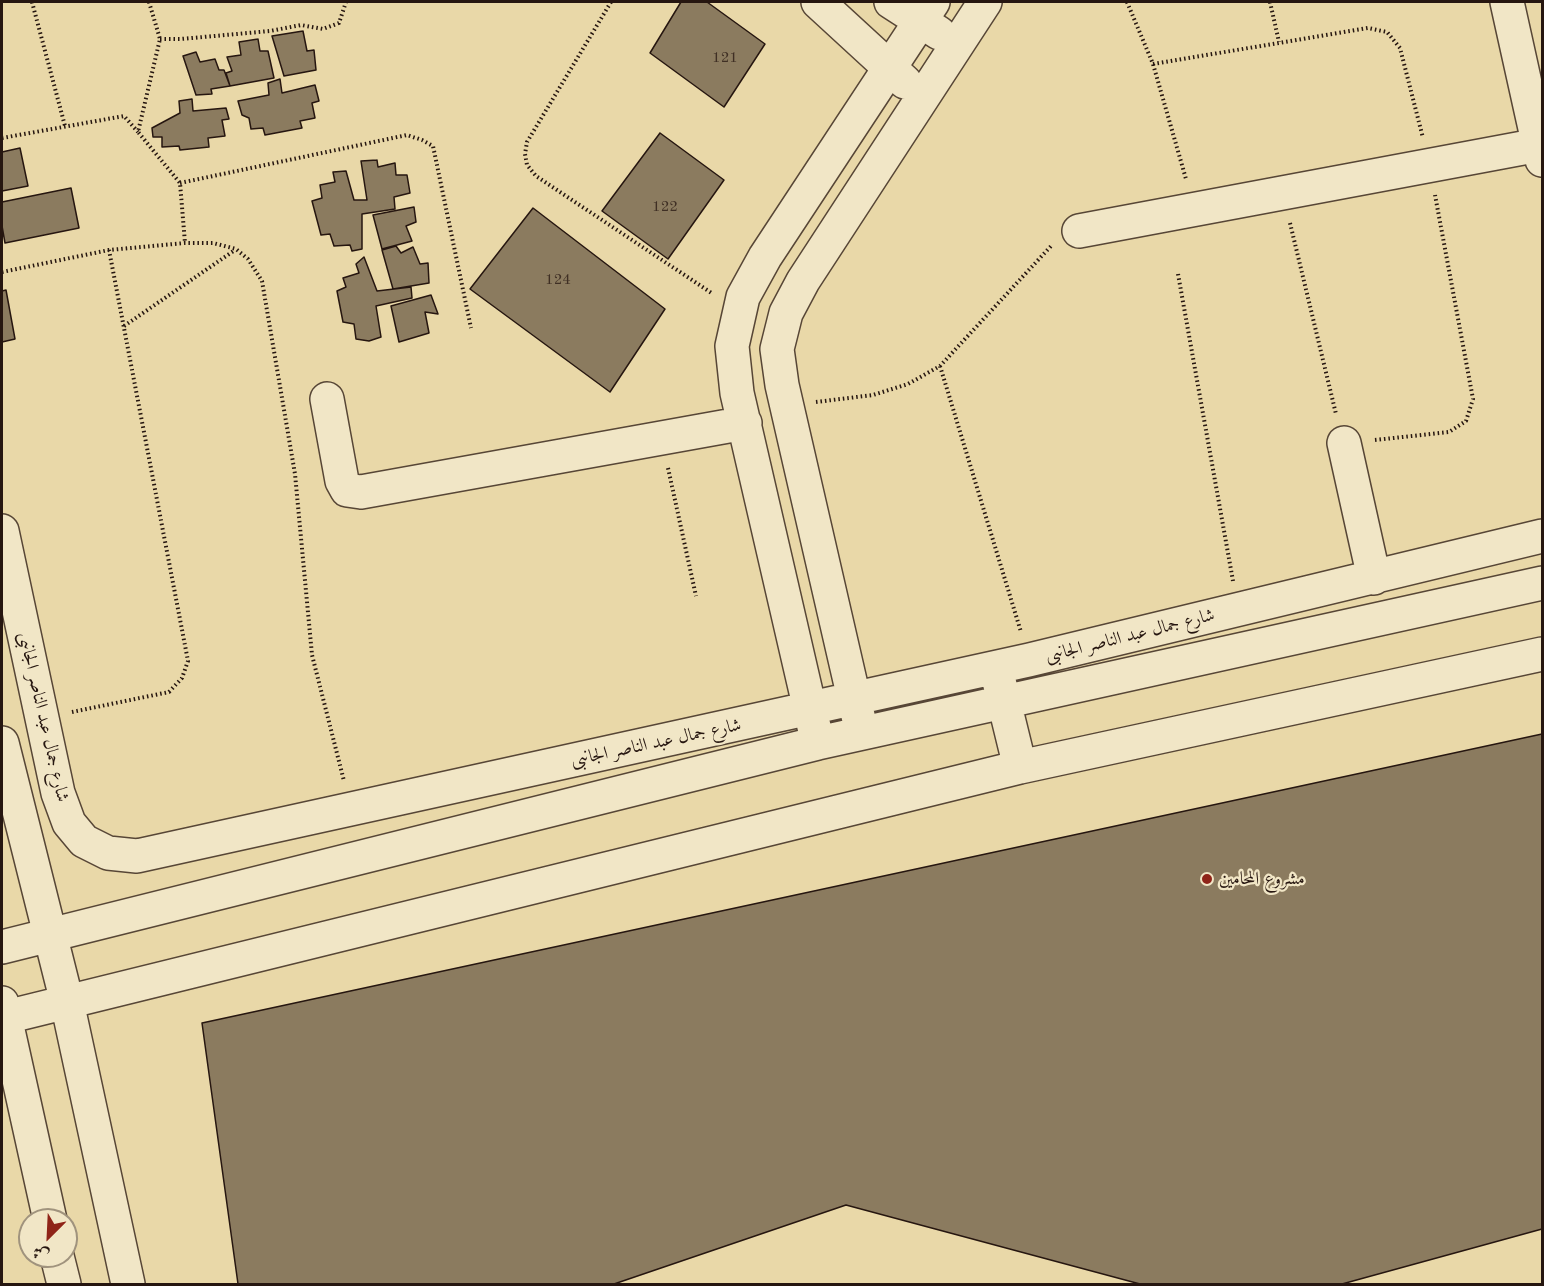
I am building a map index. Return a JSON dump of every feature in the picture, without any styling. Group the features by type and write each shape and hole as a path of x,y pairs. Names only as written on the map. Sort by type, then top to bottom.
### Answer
{"street":[{"path":"819,2 891,68 922,100"},
{"path":"891,2 927,11 958,45"},
{"path":"862,733 852,700 786,404 777,349 786,313 803,281 985,2"},
{"path":"1079,231 1430,165 1541,153 1507,2"},
{"path":"818,743 737,393 732,346 743,297 765,257 927,11"},
{"path":"327,399 342,481 347,490 354,491 745,423"},
{"path":"1344,443 1374,578"},
{"name":"شارع جمال عبد الناصر الجانبى","path":"2,531 58,793 69,823 84,841 108,853 137,856 996,668 1542,536"},
{"path":"2,946 50,936 818,743 1542,584"},
{"path":"47,1208 3,1013 67,1002 1020,767 1542,654"},
{"path":"996,668 1020,767"},
{"path":"2,743 67,1002 128,1284"},
{"path":"60,1268 64,1284"}],"path":[{"path":"32,2 65,126"},
{"path":"138,132 160,39 149,2"},
{"path":"160,39 270,31 301,25 323,29 339,23 346,2"},
{"path":"611,2 527,142 525,154 527,165 536,176 716,295"},
{"path":"1127,2 1153,64 1194,209"},
{"path":"1269,2 1280,42"},
{"path":"1153,64 1368,28 1387,32 1400,48 1430,165 1473,399 1466,421 1449,432 1344,443 1308,307 1283,193"},
{"path":"2,138 124,116 180,183 185,243"},
{"path":"180,183 407,135 422,140 433,146 471,328"},
{"path":"786,404 873,395 908,384 940,366 1049,246 1079,231"},
{"path":"2,272 109,250 185,243 213,243 236,249 248,259 262,281 295,474 312,655 350,811"},
{"path":"124,326 236,249"},
{"path":"42,718 169,692 182,678 188,661 109,250"},
{"path":"1178,274 1239,610"},
{"path":"940,366 1029,660"},
{"path":"662,438 696,596"}],"building":[{"path":"681,2 707,2 765,44 724,107 650,53"},
{"path":"303,31 307,51 314,50 316,70 284,76 272,36"},
{"path":"258,39 260,51 268,51 274,78 230,86 226,73 232,71 227,57 241,55 239,42"},
{"path":"196,52 200,62 215,59 219,70 224,70 230,86 211,89 212,94 196,95 183,56"},
{"path":"280,79 282,93 315,85 319,101 312,103 315,118 300,121 302,128 265,135 263,128 251,129 249,118 242,115 238,101 269,95 268,83"},
{"path":"192,99 193,111 226,108 229,119 222,120 225,136 208,138 209,147 180,150 179,146 162,147 162,137 153,137 152,128 180,113 179,101"},
{"path":"660,133 724,180 668,259 602,211"},
{"path":"20,148 28,186 2,191 2,152"},
{"path":"377,160 378,167 395,163 396,175 407,175 410,193 394,197 395,209 362,214 362,249 352,251 350,245 334,246 330,234 321,235 312,201 322,198 320,185 335,182 333,172 346,171 354,200 367,200 361,161"},
{"path":"71,188 79,228 5,243 2,202"},
{"path":"414,207 416,222 406,226 412,241 382,249 373,215"},
{"path":"533,208 665,309 610,392 470,289"},
{"path":"396,246 401,253 413,247 420,264 428,263 429,283 393,289 382,250"},
{"path":"364,257 377,291 411,287 412,298 376,306 381,337 369,341 356,339 354,324 343,322 337,291 346,287 343,278 359,273 356,264"},
{"path":"6,290 15,339 2,342 2,291"},
{"path":"431,295 438,314 425,312 429,333 399,342 391,306"},
{"name":"مشروع المحامين","path":"1542,734 1542,1229 1342,1284 1140,1284 846,1205 614,1284 238,1284 202,1023"}],"place":[{"name":"مشروع المحامين","path":"1207,879"}]}
